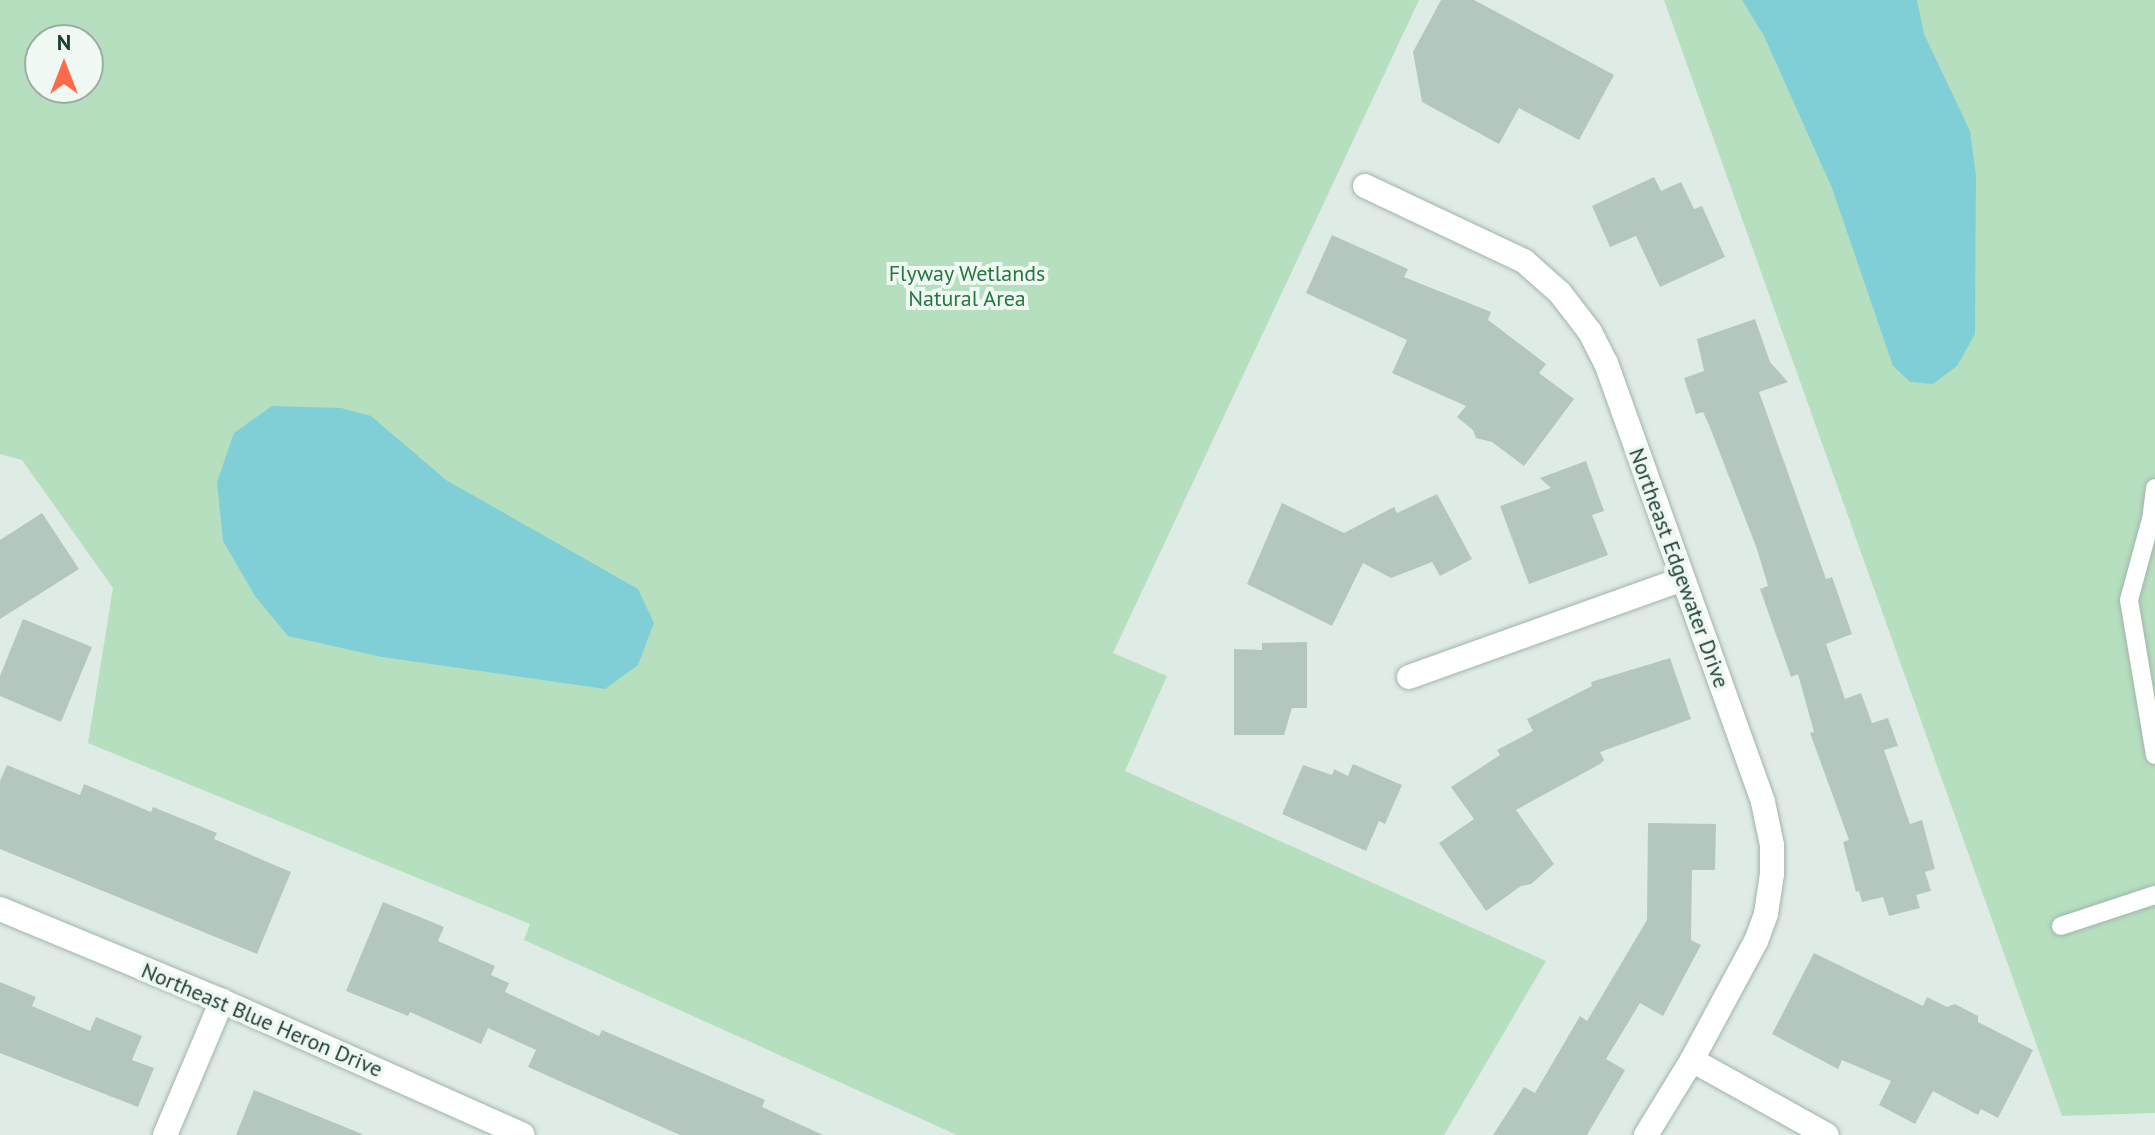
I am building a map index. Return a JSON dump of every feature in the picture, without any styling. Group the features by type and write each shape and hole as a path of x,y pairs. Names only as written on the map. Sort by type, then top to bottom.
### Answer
{"street":[{"name":"Northeast Edgewater Drive","path":"1365,186 1510,254 1543,276 1590,332 1606,363 1763,802 1772,845 1770,888 1756,941 1692,1060"},
{"path":"1409,677 1682,579"},
{"name":"Northeast Blue Heron Drive","path":"0,909 222,1001 523,1135"},
{"path":"165,1135 222,1001"},
{"path":"1646,1135 1692,1060 1827,1135"}],"lane":[{"path":"2155,488 2151,519 2129,600 2155,755"},
{"path":"2061,926 2155,895"}],"green space":[{"name":"Flyway Wetlands Natural Area","path":"0,0 1419,0 1113,653 1167,676 1125,771 1546,961 1444,1135 957,1135 524,940 530,924 88,743 113,588 22,460 0,454"},
{"path":"1664,0 2155,0 2155,1113 2062,1116"}],"water":[{"path":"1742,0 1917,0 1924,34 1970,131 1976,175 1975,334 1957,366 1933,384 1910,382 1893,366 1832,188 1764,36"},
{"path":"272,406 341,408 371,416 446,480 638,589 654,623 638,665 605,689 382,657 288,636 255,596 223,541 217,482 234,433"}],"building":[{"path":"1441,0 1474,0 1614,75 1579,140 1519,108 1499,144 1422,102 1413,52"},
{"path":"1654,177 1661,191 1681,182 1694,209 1702,206 1725,257 1660,287 1636,236 1610,247 1592,206"},
{"path":"1332,235 1408,269 1404,277 1491,312 1488,320 1546,364 1539,373 1574,399 1524,466 1492,442 1476,438 1473,430 1457,417 1466,406 1392,373 1407,340 1306,293"},
{"path":"1755,319 1770,362 1788,382 1759,392 1826,579 1832,577 1852,634 1826,644 1845,699 1861,693 1872,723 1888,718 1898,746 1884,750 1910,824 1922,820 1935,869 1925,872 1931,891 1916,895 1920,908 1889,916 1883,897 1862,902 1859,891 1856,892 1843,842 1849,840 1810,733 1814,732 1798,674 1791,677 1760,589 1768,586 1757,549 1709,425 1703,412 1696,414 1684,378 1704,371 1697,339"},
{"path":"1586,461 1604,511 1592,515 1608,555 1529,584 1500,506 1551,488 1540,478"},
{"path":"1437,494 1472,559 1440,576 1432,562 1391,578 1363,563 1332,626 1247,584 1282,503 1344,533 1394,507 1397,513"},
{"path":"42,513 79,569 0,619 0,540"},
{"path":"23,619 92,647 61,722 0,696 0,676"},
{"path":"1307,642 1307,708 1292,708 1284,735 1234,735 1234,649 1262,650 1262,643"},
{"path":"1670,658 1691,719 1600,752 1604,760 1600,764 1516,810 1554,864 1531,884 1521,886 1486,911 1439,843 1474,819 1451,787 1500,755 1497,750 1533,731 1527,719 1592,686 1591,682"},
{"path":"1353,764 1402,785 1385,824 1379,821 1366,851 1282,814 1303,765 1332,775 1334,769 1348,776"},
{"path":"7,765 80,795 84,784 151,812 153,807 217,833 214,839 291,872 257,954 0,849 0,781"},
{"path":"1648,823 1716,824 1715,870 1692,870 1691,940 1701,945 1663,1016 1640,1003 1606,1059 1625,1070 1587,1135 1493,1135 1524,1087 1535,1093 1580,1016 1587,1021 1647,920"},
{"path":"383,902 444,927 438,941 495,966 491,975 509,983 505,992 599,1036 602,1030 765,1100 762,1107 823,1135 680,1135 528,1067 536,1050 488,1028 481,1044 410,1012 408,1016 346,991"},
{"path":"1814,953 1923,1006 1927,997 1947,1007 1955,1004 1978,1016 1978,1022 2033,1050 1998,1118 1981,1109 1978,1115 1933,1091 1915,1124 1879,1105 1891,1081 1842,1060 1838,1069 1772,1034"},
{"path":"0,982 36,997 32,1006 90,1031 96,1017 142,1036 132,1060 154,1068 138,1107 0,1053"},
{"path":"254,1090 362,1134 362,1135 236,1135"}]}
